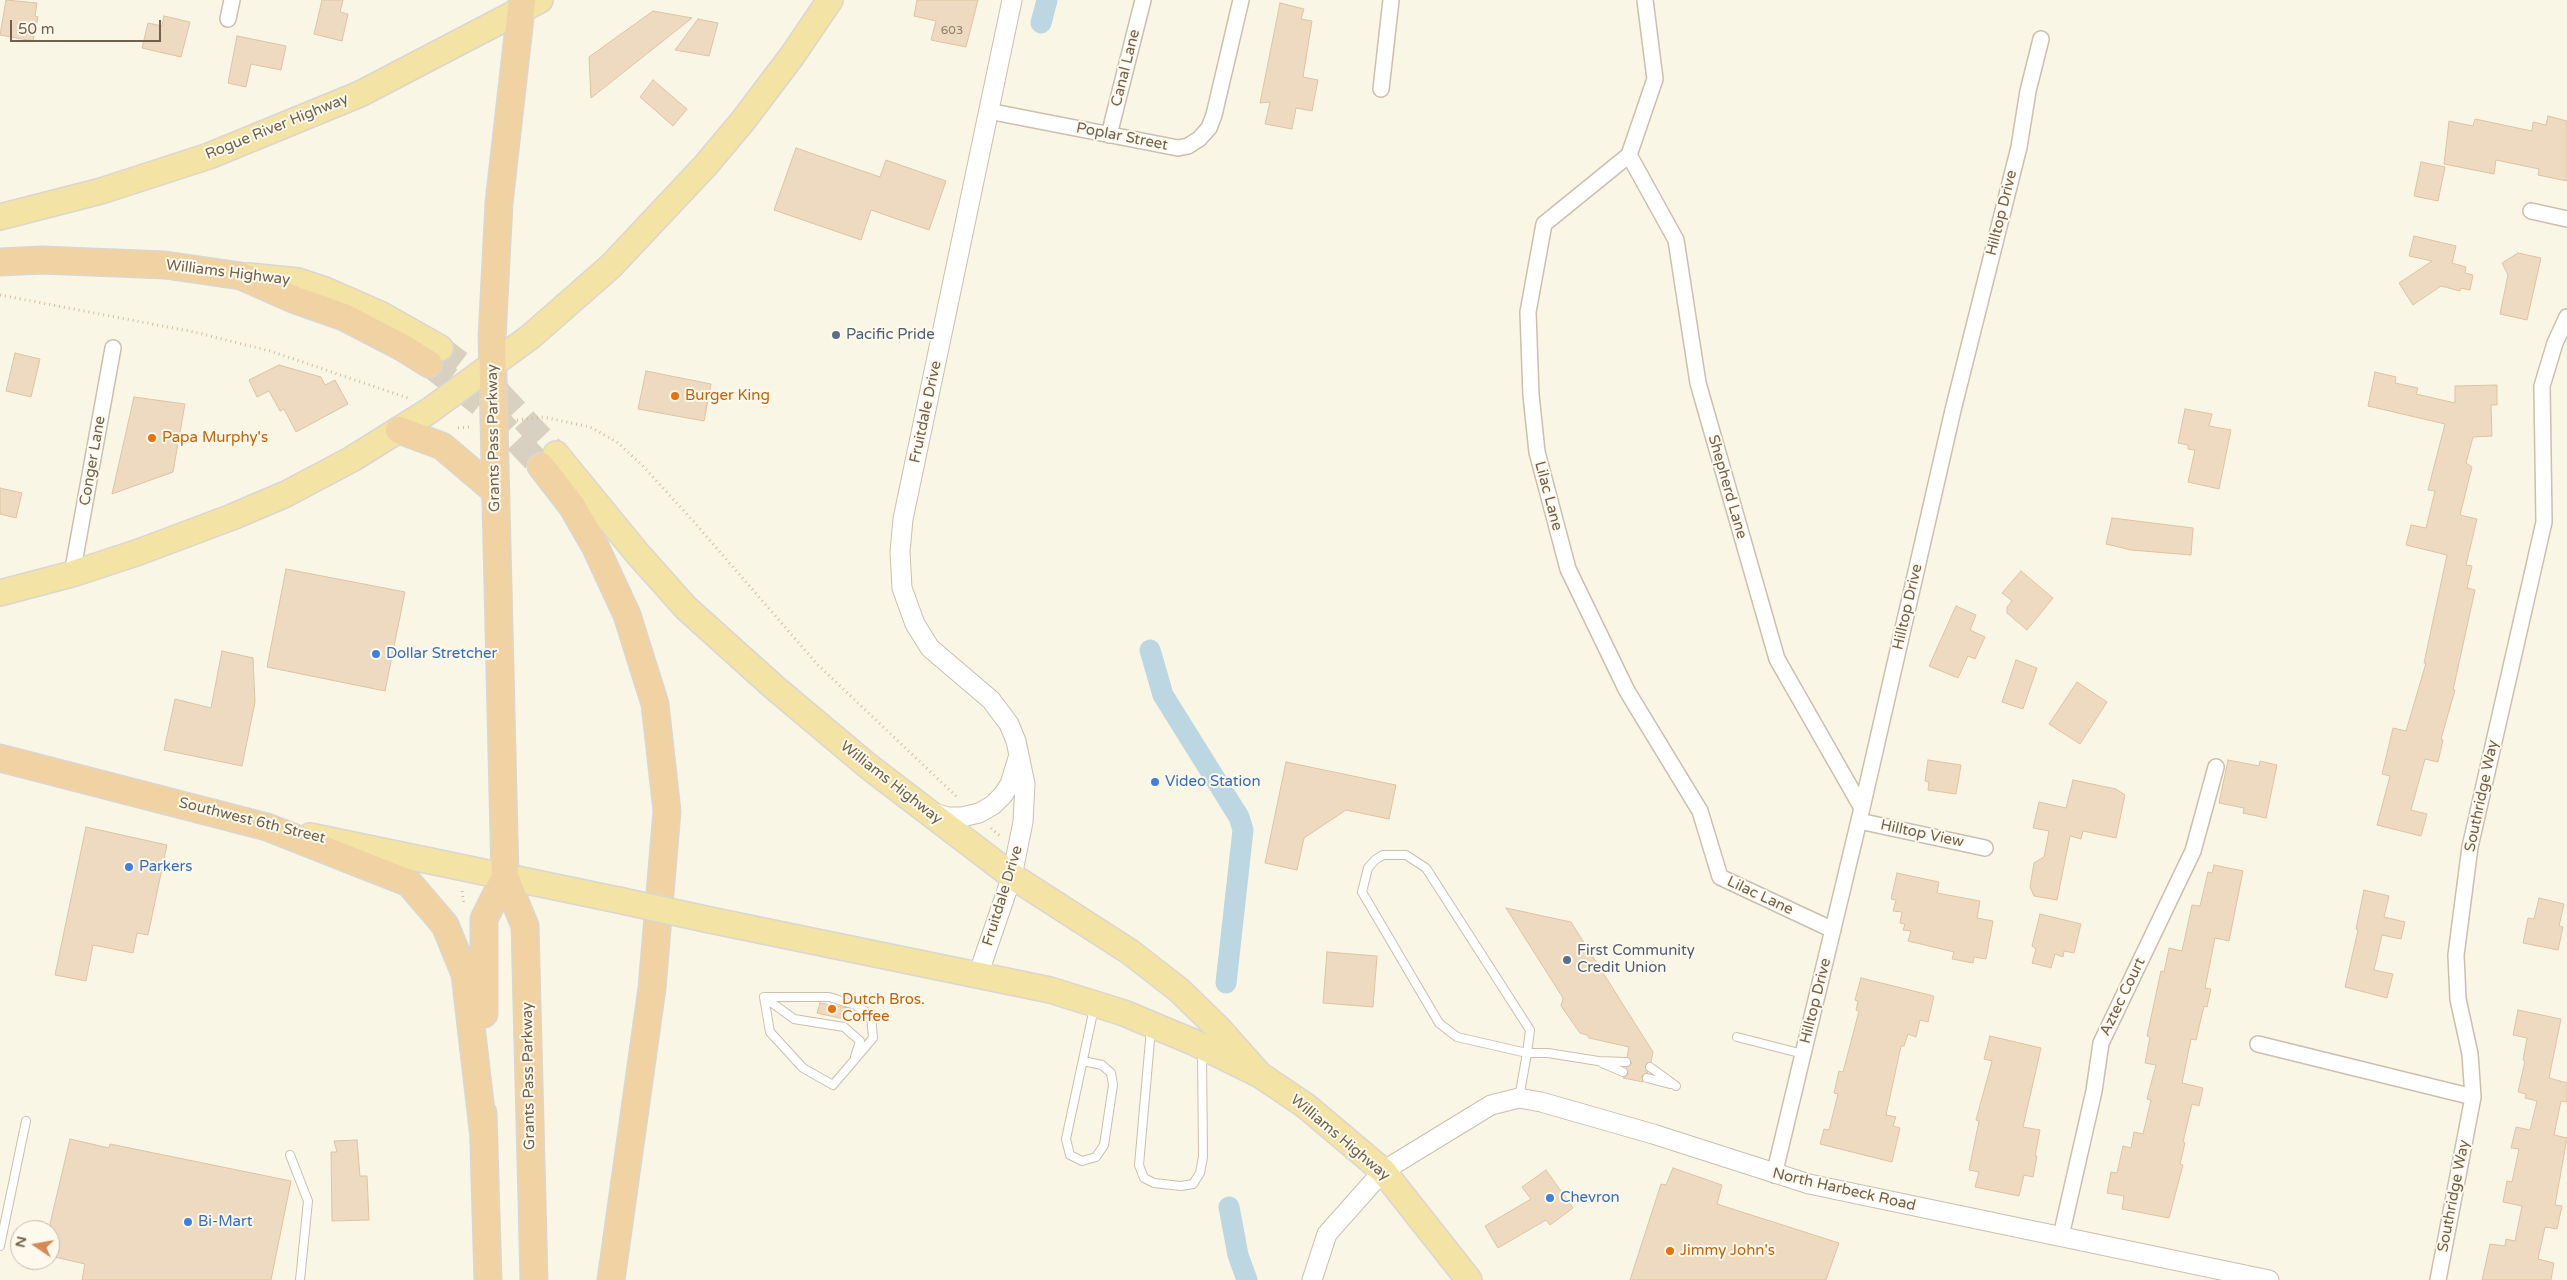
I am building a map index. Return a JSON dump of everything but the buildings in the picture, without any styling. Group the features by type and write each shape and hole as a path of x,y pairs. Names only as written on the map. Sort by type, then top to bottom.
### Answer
{"highway":[{"name":"Grants Pass Parkway","path":"528,3 499,203 493,298 492,365 505,877 525,926 534,1280"},
{"name":"Williams Highway","path":"0,262 42,260 165,265 241,276 293,299 344,317 402,346 435,356"},
{"path":"399,430 442,446 495,491"},
{"path":"549,460 595,546 627,614 655,704 667,811 652,988 611,1280"},
{"name":"Southwest 6th Street","path":"6,756 268,827"},
{"path":"268,827 409,883 445,925 465,974 483,1129 488,1280"},
{"name":"Grants Pass Parkway","path":"483,1129 484,919 505,877"}],"main road":[{"path":"3,595 72,574 218,523 286,494 352,459 399,430 530,338 611,266 692,181 748,115 792,56 830,0"},
{"name":"Rogue River Highway","path":"0,217 101,191 209,156 360,94 528,3"},
{"name":"Williams Highway","path":"549,460 686,608 775,688 868,766 1012,876 1130,952 1178,990 1219,1029 1260,1075"},
{"name":"Southwest 6th Street","path":"268,827 505,877"},
{"name":"Williams Highway","path":"505,877 1050,990 1151,1024 1260,1075 1306,1106 1383,1171 1469,1280"}],"street":[{"path":"228,19 232,0"},
{"name":"Fruitdale Drive","path":"978,975 1012,876 1020,846 1025,784 1018,758 1016,741 1005,718 991,700 930,648 915,624 902,588 900,552 903,519 1012,0"},
{"name":"Canal Lane","path":"1109,135 1142,0"},
{"name":"Poplar Street","path":"988,111 1178,148 1188,146 1199,139 1209,128 1214,116 1241,0"},
{"path":"1381,89 1390,0"},
{"path":"1628,155 1655,79 1645,0"},
{"name":"Hilltop Drive","path":"1774,1175 1861,814 1953,410 2019,147 2028,91 2041,39"},
{"name":"Shepherd Lane","path":"1628,155 1676,240 1698,383 1777,659 1861,814"},
{"name":"Lilac Lane","path":"1628,155 1544,224 1528,312 1531,395 1539,461 1568,569 1627,691 1700,811 1720,877 1833,930"},
{"path":"2531,211 2567,219"},
{"name":"Southridge Way","path":"2438,1280 2473,1097 2470,1054 2458,999 2456,955 2470,847 2544,522 2542,386 2567,317"},
{"name":"Conger Lane","path":"72,574 113,348"},
{"path":"925,810 948,817 962,817 979,813 993,805 1003,795 1016,771 1018,758"},
{"name":"Aztec Court","path":"2061,1236 2094,1091 2101,1043 2194,851 2216,768"},
{"name":"Hilltop View","path":"1861,814 1985,848"},
{"path":"2258,1044 2473,1097"},
{"name":"North Harbeck Road","path":"1312,1280 1327,1234 1383,1171 1491,1105 1519,1098 1541,1102 1653,1134 1774,1175 1809,1184 2268,1280"}],"lane":[{"path":"1519,1098 1527,1052 1530,1030 1426,868 1406,854 1388,854 1375,860 1364,879 1362,892 1439,1023 1457,1037 1527,1052 1548,1053 1598,1061 1626,1062"},
{"path":"764,997 794,1019 844,1027 860,1041 853,1064"},
{"path":"764,997 829,997 855,1005 871,1015 873,1038 833,1086 804,1068 770,1032 764,997"},
{"path":"1083,1061 1102,1065 1111,1073 1113,1085 1104,1145 1096,1157 1082,1162 1070,1155 1066,1139 1095,1004"},
{"path":"1151,1024 1139,1165 1144,1178 1154,1183 1181,1186 1193,1184 1200,1173 1203,1157 1202,1047"},
{"path":"1737,1037 1803,1054"},
{"path":"1598,1061 1624,1072"},
{"path":"1647,1078 1676,1086 1650,1067"},
{"path":"0,1246 26,1121"},
{"path":"290,1155 308,1201 300,1280"}],"path":[{"path":"458,889 464,893 465,906"}],"waterway":[{"path":"1041,23 1047,0"},
{"path":"1150,650 1163,695 1239,817 1243,830 1226,983"},
{"path":"1229,1207 1238,1255 1247,1280"}],"tunnel":[{"path":"440,348 499,393 556,454"},
{"path":"429,364 486,408 541,466"}],"place":[{"name":"Pacific Pride","path":"836,335"},
{"name":"Burger King","path":"675,396"},
{"name":"Papa Murphy's","path":"152,438"},
{"name":"Dollar Stretcher","path":"376,654"},
{"name":"Video Station","path":"1155,782"},
{"name":"Parkers","path":"129,867"},
{"name":"First Community Credit Union","path":"1567,960"},
{"name":"Dutch Bros. Coffee","path":"832,1009"},
{"name":"Chevron","path":"1550,1198"},
{"name":"Bi-Mart","path":"188,1222"},
{"name":"Jimmy John's","path":"1670,1251"}]}
